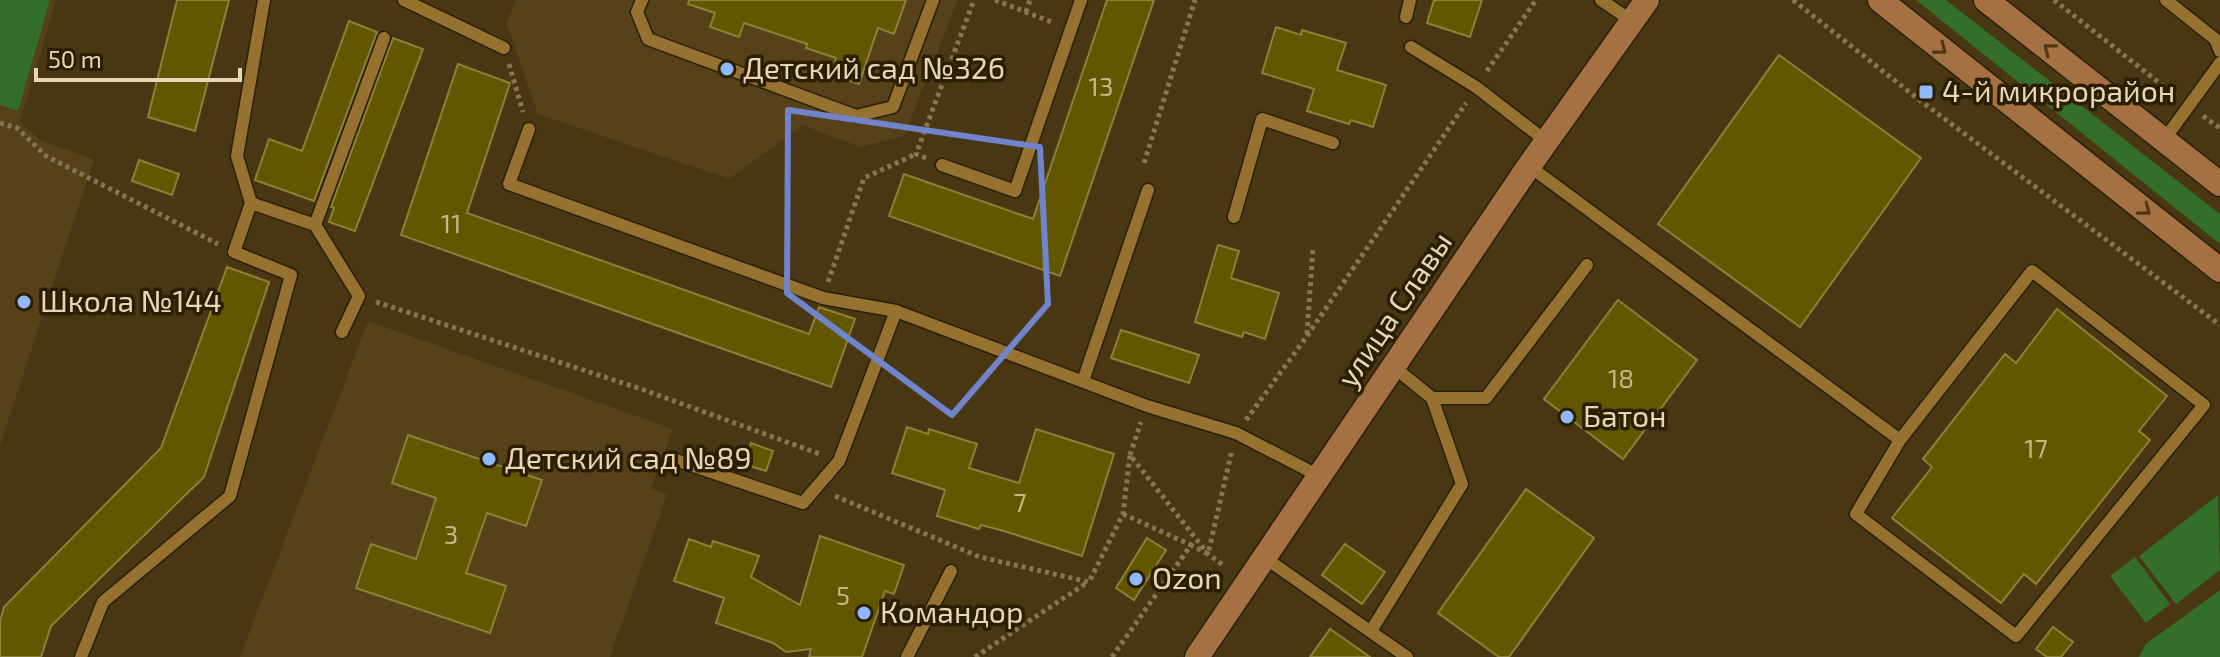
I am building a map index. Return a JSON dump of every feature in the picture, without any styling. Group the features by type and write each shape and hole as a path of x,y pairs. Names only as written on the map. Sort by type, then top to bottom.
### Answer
{"main road":[{"name":"улица Славы","path":"1197,657 1546,141 1647,0"},
{"path":"1880,0 2220,270"},
{"path":"1986,0 2220,184"}],"lane":[{"path":"81,657 103,602 230,496 291,275 234,252 251,203 237,156 264,0"},
{"path":"406,0 504,48"},
{"path":"642,0 637,12 648,39 856,116 893,107 933,0"},
{"path":"942,165 1015,191 1081,0"},
{"path":"1406,17 1410,0"},
{"path":"1601,0 1632,21"},
{"path":"2166,0 2215,39 2220,51"},
{"path":"315,225 384,38"},
{"path":"1411,47 1476,87 1546,141"},
{"path":"2164,140 2220,63"},
{"path":"1234,217 1262,119 1333,143"},
{"path":"529,129 509,184 823,298 896,311 1147,406 1236,433 1321,477"},
{"path":"1529,166 1900,440"},
{"path":"1083,381 1148,190"},
{"path":"251,203 315,225 359,296 342,332"},
{"path":"1432,398 1486,398 1587,265"},
{"path":"2032,271 2204,405 2016,636 1856,514 1900,440 2032,271"},
{"path":"673,459 803,503 839,461 896,311"},
{"path":"1371,631 1462,484 1432,398 1395,368"},
{"path":"1265,558 1407,657"},
{"path":"907,657 951,571"}],"path":[{"path":"823,298 864,178 916,154 974,0"},
{"path":"995,0 1071,29"},
{"path":"1026,12 1030,0"},
{"path":"1144,163 1195,0"},
{"path":"1208,554 1236,433 1307,336 1536,0"},
{"path":"1793,0 1922,102 2220,325"},
{"path":"2054,0 2188,106"},
{"path":"504,48 529,129"},
{"path":"0,123 17,128 46,156 234,252"},
{"path":"916,154 942,165"},
{"path":"1307,336 1313,248"},
{"path":"359,296 641,389 839,461"},
{"path":"975,657 1089,582 1123,514 1130,455 1147,406"},
{"path":"1130,455 1208,554"},
{"path":"803,503 838,496 980,557 1089,582"},
{"path":"1123,514 1191,545 1223,565"},
{"path":"1112,657 1191,545"}],"highlighted area":[{"path":"788,110 1040,147 1048,304 952,415 787,293"}],"shaded area":[{"name":"Школа №144","path":"0,0 56,0 20,122 40,140 94,160 0,445"},
{"name":"Детский сад №326","path":"515,0 958,0 904,136 860,147 803,125 729,179 538,114 507,24"},
{"name":"Детский сад №89","path":"368,321 673,429 651,489 667,495 610,657 240,657"}],"green space":[{"path":"0,0 50,0 18,111 0,105"},
{"path":"1916,0 1946,0 2220,214 2220,244"},
{"path":"2218,495 2220,570 2176,604 2139,556"},
{"path":"2135,557 2170,604 2146,623 2110,576"},
{"path":"2220,590 2220,657 2139,657 2146,644"}],"building":[{"path":"177,0 229,0 195,131 148,117"},
{"path":"689,0 906,0 894,34 878,28 859,84 831,75 836,58 806,48 807,44 744,23 739,37 710,27 715,13 688,4"},
{"path":"1107,0 1154,0 1060,276 889,216 904,174 1033,219"},
{"path":"1434,0 1482,0 1470,37 1427,23"},
{"path":"349,21 377,32 314,201 255,180 269,139 302,151"},
{"path":"1276,27 1301,35 1302,30 1346,43 1337,70 1386,85 1373,127 1351,120 1349,124 1307,111 1314,89 1262,73"},
{"path":"393,38 423,49 355,231 329,222 334,208 331,207"},
{"path":"1779,55 1921,158 1800,327 1658,224"},
{"path":"458,64 510,83 467,213 809,334 819,307 855,319 831,387 401,235"},
{"path":"139,160 179,174 172,195 132,181"},
{"path":"1218,245 1239,251 1231,278 1279,293 1265,339 1244,332 1242,337 1195,322"},
{"path":"227,267 269,282 204,477 51,626 41,657 0,657 0,621 4,607 161,448"},
{"path":"1618,300 1697,360 1623,459 1544,399"},
{"path":"2057,309 2167,396 2139,431 2150,440 2036,584 2024,574 2001,603 1892,518 1932,467 1923,459 2005,354 2016,363"},
{"path":"1121,330 1199,355 1189,383 1111,358"},
{"path":"907,427 928,434 929,429 977,444 969,468 1019,483 1036,429 1114,454 1082,556 1004,531 981,525 979,529 937,516 945,490 892,473"},
{"path":"408,435 542,480 526,526 487,513 466,573 506,586 490,633 356,588 371,544 416,559 436,498 392,483"},
{"path":"751,443 773,451 766,471 744,464"},
{"path":"1526,489 1594,538 1509,657 1499,657 1438,613"},
{"path":"820,536 904,565 894,594 885,591 862,657 809,657 811,649 786,652 773,643 716,623 724,598 674,581 689,539 711,547 713,541 759,556 751,577 800,605"},
{"path":"1147,538 1166,550 1134,600 1116,588"},
{"path":"1345,544 1385,572 1362,604 1322,575"},
{"path":"2053,627 2073,642 2061,657 2047,657 2036,649"},
{"path":"1330,629 1370,657 1310,657"}],"place":[{"name":"Детский сад №326","path":"727,69"},
{"name":"4-й микрорайон","path":"1926,92"},
{"name":"Школа №144","path":"24,302"},
{"name":"Батон","path":"1567,417"},
{"name":"Детский сад №89","path":"489,459"},
{"name":"Ozon","path":"1136,579"},
{"name":"Командор","path":"864,613"}]}
